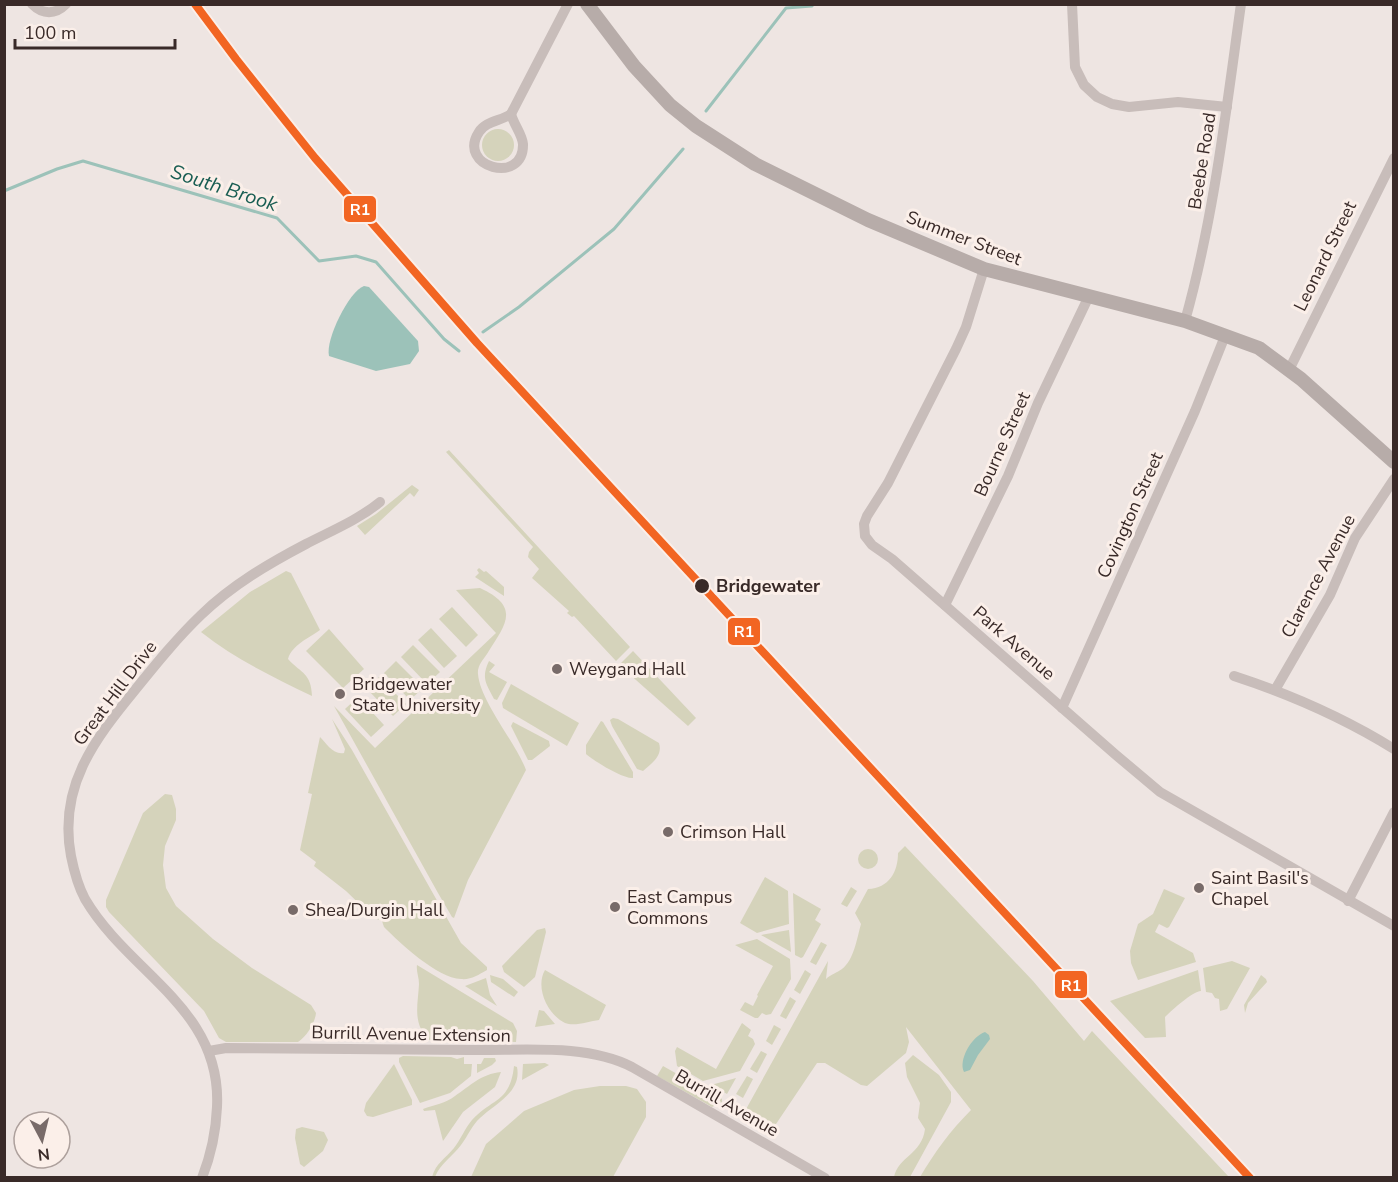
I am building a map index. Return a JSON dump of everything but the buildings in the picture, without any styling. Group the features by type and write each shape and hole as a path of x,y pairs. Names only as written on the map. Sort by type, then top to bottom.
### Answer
{"main road":[{"name":"Summer Street","path":"586,4 652,87 683,117 747,159 795,186 984,269 1185,321 1259,348 1289,370 1394,462"}],"street":[{"path":"32,4 48,13 57,11 66,4"},
{"path":"511,114 514,126 523,140 520,155 510,166 503,169 488,166 477,154 476,138 486,125 502,120 511,114 568,4"},
{"path":"1072,4 1075,67 1084,85 1097,97 1112,104 1129,107 1178,102 1227,107"},
{"name":"Beebe Road","path":"1185,321 1207,234 1242,4"},
{"name":"Leonard Street","path":"1289,370 1394,158"},
{"name":"Park Avenue","path":"984,269 966,327 945,372 888,483 867,516 864,524 866,536 872,545 945,604 1160,792 1394,926"},
{"name":"Bourne Street","path":"945,604 1008,476 1038,403 1089,296"},
{"name":"Covington Street","path":"1062,708 1195,411 1225,336"},
{"name":"Clarence Avenue","path":"1275,690 1330,595 1355,538 1394,479"},
{"name":"Great Hill Drive","path":"202,1178 211,1152 217,1114 216,1076 209,1051 186,1013 118,940 89,905 81,891 72,862 68,832 69,813 76,781 94,743 115,714 160,658 212,604 255,572 352,521 380,502"},
{"path":"1234,675 1275,690 1351,725 1394,749"},
{"path":"1348,901 1394,812"},
{"name":"Burrill Avenue Extension","path":"209,1051 226,1048 557,1051 587,1053 613,1059"},
{"name":"Burrill Avenue","path":"613,1059 632,1067 825,1178"}],"shaded area":[{"path":"498,129 509,134 514,145 509,156 498,161 487,156 482,145 487,134"},
{"path":"449,450 630,647 616,661 574,616 567,613 569,611 532,578 539,569 528,557 533,547 446,452"},
{"path":"412,485 419,490 414,497 410,493 365,535 357,526"},
{"path":"479,568 486,571 504,587 504,596 475,577 479,573 477,570"},
{"path":"286,571 291,573 320,630 297,646 288,659 308,678 312,696 241,659 201,632 250,592"},
{"path":"480,588 501,602 506,617 500,634 479,666 480,685 526,770 468,880 454,918 334,706 375,748 496,633 456,590"},
{"path":"452,607 478,635 466,647 439,619"},
{"path":"431,628 457,656 444,668 418,640"},
{"path":"329,629 364,669 343,688 306,651"},
{"path":"413,645 440,672 427,684 401,657"},
{"path":"633,651 696,718 688,726 619,665"},
{"path":"396,661 423,688 410,700 384,673"},
{"path":"489,661 495,665 489,672 507,682 497,700 494,699 485,680"},
{"path":"379,677 406,704 393,716 367,689"},
{"path":"511,684 579,723 567,746 503,708 502,703"},
{"path":"358,697 384,725 371,737 345,709"},
{"path":"613,718 659,743 658,755 643,771 637,769 612,726 610,720"},
{"path":"332,719 352,750 461,943 487,967 487,970 471,978 461,979 441,973 430,966 391,934 382,921 374,918 346,891 314,866 316,862 300,850 312,794 308,793 320,737 336,752 344,753 345,749"},
{"path":"601,721 633,772 633,778 616,773 586,754 586,745"},
{"path":"513,722 549,741 550,746 532,760 528,760 511,726"},
{"path":"165,794 172,795 176,809 176,820 165,846 163,865 166,888 176,906 213,939 252,968 311,1005 316,1013 314,1021 298,1042 226,1042 219,1038 204,1011 106,907 106,900 143,813"},
{"path":"905,846 1033,981 1084,1041 1092,1031 1229,1177 920,1177 943,1142 971,1110 906,1027 909,1042 906,1053 867,1086 861,1085 825,1063 817,1063 776,1124 766,1132 751,1125 745,1111 828,961 826,979 846,965 855,948 861,924 855,913 868,889 882,886 891,878 898,860 898,853"},
{"path":"868,849 875,852 878,859 875,866 868,869 861,866 858,859 861,852"},
{"path":"765,877 788,891 789,924 757,933 740,923"},
{"path":"851,887 857,891 847,907 841,904"},
{"path":"1164,889 1185,898 1169,927 1159,924 1155,932 1193,953 1196,962 1138,980 1131,963 1130,951 1138,924 1153,914"},
{"path":"793,893 821,909 815,920 821,924 801,958 795,955"},
{"path":"545,928 535,977 524,987 504,972 502,966 537,930"},
{"path":"789,930 791,952 761,935"},
{"path":"757,939 790,959 791,979 771,1014 762,1013 755,1018 740,1010 745,1002 753,1006 773,966 735,945"},
{"path":"821,942 827,945 816,965 810,962"},
{"path":"1232,961 1250,968 1227,1009 1220,1011 1219,999 1215,998 1212,993 1206,992 1203,968"},
{"path":"417,965 513,1023 517,1031 516,1042 429,1040 418,1020"},
{"path":"545,970 606,1005 599,1020 573,1024 559,1019 548,1007 542,992 541,984"},
{"path":"805,970 811,974 800,994 794,990"},
{"path":"1198,970 1201,991 1188,998 1165,1017 1166,1037 1145,1038 1110,1001"},
{"path":"490,975 503,979 518,992 514,997 491,982"},
{"path":"1261,975 1267,982 1248,1003 1245,1013 1244,1005"},
{"path":"486,978 490,995 497,1006 465,986"},
{"path":"790,997 796,1001 786,1019 780,1016"},
{"path":"539,1010 544,1011 555,1024 535,1027"},
{"path":"742,1023 751,1030 748,1036 755,1044 740,1071 703,1081 677,1066 675,1051 677,1047 716,1069"},
{"path":"774,1025 781,1029 772,1045 766,1041"},
{"path":"761,1051 767,1054 757,1073 750,1069"},
{"path":"913,1055 939,1075 951,1092 951,1102 910,1177 894,1177 896,1170 919,1144 925,1129 918,1118 920,1103 907,1077 905,1063"},
{"path":"403,1056 457,1059 464,1057 464,1064 472,1064 471,1076 450,1093 420,1103 399,1062 399,1058"},
{"path":"484,1058 495,1058 496,1061 477,1073 477,1064 481,1064"},
{"path":"545,1063 549,1065 522,1080 523,1064"},
{"path":"394,1064 412,1100 412,1105 373,1117 367,1116 364,1111 366,1103"},
{"path":"514,1066 517,1067 515,1084 506,1097 477,1121 458,1149 440,1168 435,1177 432,1177 436,1168 454,1148 472,1120 504,1094 509,1087"},
{"path":"663,1066 722,1099 722,1102 712,1107 657,1076"},
{"path":"501,1072 495,1087 463,1112 443,1141 435,1110 424,1111 423,1109 448,1100 482,1078"},
{"path":"747,1076 753,1079 743,1098 736,1094"},
{"path":"736,1078 727,1094 711,1085"},
{"path":"600,1086 626,1086 637,1089 646,1102 646,1117 613,1177 471,1177 486,1144 524,1111 574,1090"},
{"path":"302,1127 324,1132 328,1140 323,1151 304,1167 300,1164 295,1138 296,1129"}],"water":[{"path":"364,286 369,287 418,341 419,351 410,364 376,371 329,356 331,339 339,317 352,297"},
{"path":"985,1032 990,1039 970,1070 964,1072 963,1061 967,1049 975,1038"}],"waterway":[{"name":"South Brook","path":"706,111 786,8 812,6 813,4"},
{"name":"South Brook","path":"483,332 519,307 614,229 683,149"},
{"name":"South Brook","path":"4,191 83,161 277,218 319,261 356,256 376,262 444,339 459,351"}],"transit line":[{"name":"R1","path":"195,4 315,158 477,343 1250,1178"}],"place":[{"name":"Bridgewater","path":"702,586"},
{"name":"Weygand Hall","path":"557,669"},
{"name":"Bridgewater State University","path":"340,694"},
{"name":"Crimson Hall","path":"668,832"},
{"name":"Saint Basil's Chapel","path":"1199,888"},
{"name":"East Campus Commons","path":"615,907"},
{"name":"Shea/Durgin Hall","path":"293,910"}]}
